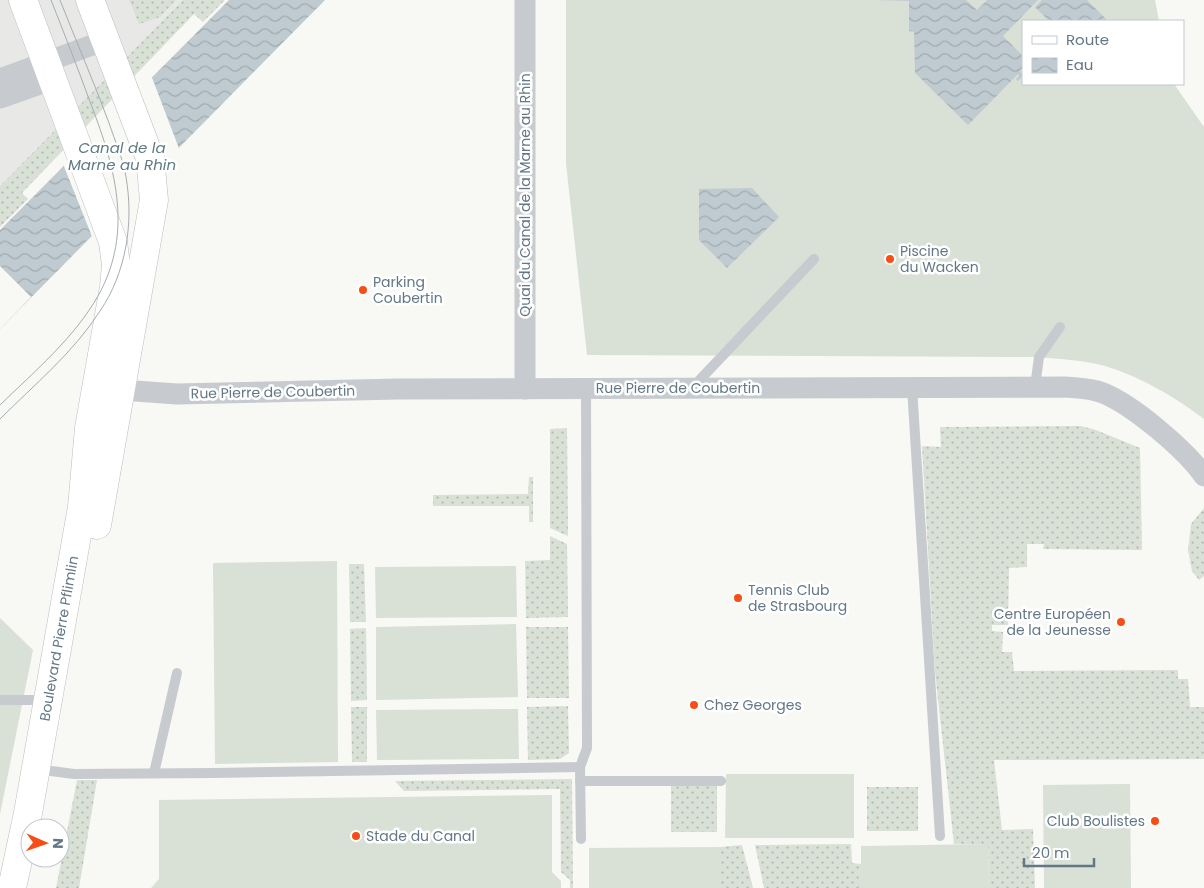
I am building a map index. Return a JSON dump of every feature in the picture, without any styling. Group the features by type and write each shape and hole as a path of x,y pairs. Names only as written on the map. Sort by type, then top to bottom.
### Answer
{"main road":[{"name":"Boulevard Pierre Pflimlin","path":"12,888 28,813 82,506 89,428 109,389 116,265 113,244 23,0"},
{"name":"Boulevard Pierre Pflimlin","path":"42,818 51,771 109,389 154,200 150,158 90,0"},
{"path":"28,888 32,868"}],"street":[{"name":"Quai du Canal de la Marne au Rhin","path":"525,0 525,389"},
{"path":"0,79 50,70 110,52"},
{"path":"0,98 50,70"},
{"name":"Rue Pierre de Coubertin","path":"109,389 177,394 398,389 1065,387 1102,393 1128,406 1171,441 1204,476"}],"lane":[{"path":"692,388 814,259"},
{"path":"1035,387 1039,356 1060,327"},
{"path":"912,388 940,836"},
{"path":"581,839 580,767 587,748 586,389"},
{"path":"154,773 176,673"},
{"path":"0,700 47,700"},
{"path":"51,771 74,774 580,767"},
{"path":"580,781 721,781"}],"shaded area":[{"path":"0,0 183,0 0,186"},
{"path":"129,0 176,0 160,17 139,24"},
{"path":"183,0 225,0 203,22 194,14 22,193 28,199 0,227 0,186"},
{"name":"Piscine du Wacken","path":"566,0 1155,0 1159,20 1022,20 1022,85 1175,85 1204,127 1204,419 1168,395 1128,374 1101,365 1070,360 1039,357 587,355 566,163"},
{"path":"1081,426 1140,448 1142,550 1043,549 1044,544 1027,544 1027,567 1009,568 1008,625 992,625 992,631 1003,632 1002,652 1012,652 1014,671 1178,670 1178,679 1188,679 1190,707 1204,707 1204,759 994,760 1002,830 1033,829 1035,888 989,888 988,844 954,844 935,672 922,446 941,447 940,427"},
{"path":"567,428 568,536 550,528 550,429"},
{"path":"529,477 533,477 533,522 529,522 529,506 433,506 433,495 528,494"},
{"path":"1204,508 1204,576 1199,580 1192,571 1188,550 1191,524"},
{"path":"550,536 567,544 568,617 526,618 525,561 550,560"},
{"path":"337,561 338,762 215,764 213,563"},
{"path":"349,564 364,564 366,622 350,622"},
{"path":"516,566 517,617 376,618 375,567"},
{"path":"0,618 33,650 0,814"},
{"path":"516,624 518,697 376,700 376,627"},
{"path":"526,627 568,627 569,698 527,698"},
{"path":"366,628 367,700 351,701 350,629"},
{"path":"568,706 569,753 560,759 528,760 527,707"},
{"path":"351,707 367,707 367,762 352,762"},
{"path":"518,709 519,759 377,760 376,710"},
{"path":"726,774 854,774 854,838 725,838"},
{"path":"572,779 573,888 570,888 570,880 561,872 560,789 404,791 395,781"},
{"path":"77,780 97,780 79,888 56,888 60,868 70,868 70,818"},
{"path":"1130,784 1131,888 1044,888 1043,785"},
{"path":"671,786 717,786 717,832 671,832"},
{"path":"867,787 918,787 918,831 867,831"},
{"name":"Stade du Canal","path":"552,795 552,872 561,881 561,888 151,888 159,879 159,800"},
{"path":"851,844 852,863 861,864 861,888 764,888 755,845"},
{"path":"988,844 989,888 861,888 861,846"},
{"path":"742,845 753,888 720,888 720,847"},
{"path":"720,847 720,888 589,888 589,848"}],"water":[{"name":"Canal de la Marne au Rhin","path":"229,0 325,0 0,329 0,230"},
{"path":"875,0 966,0 977,10 987,0 1038,0 1003,36 1022,55 1022,69 1020,71 1022,77 1018,81 1016,79 1019,76 1018,74 968,125 915,73 914,32 909,31 909,1"},
{"path":"1042,0 1087,0 1107,20 1048,20 1035,7"},
{"path":"752,188 779,217 727,268 699,240 699,189"}],"pier":[{"path":"151,75 180,151 93,239 63,164"},
{"path":"0,266 31,297 0,329"}],"tram line":[{"path":"0,405 53,354 77,326 98,296 109,271 116,247 118,222 113,172 98,123 51,0"},
{"path":"0,419 53,368 90,326 116,281 126,247 129,212 123,164 60,0"}],"place":[{"name":"Piscine du Wacken","path":"890,259"},
{"name":"Parking Coubertin","path":"363,290"},
{"name":"Tennis Club de Strasbourg","path":"738,598"},
{"name":"Centre Européen de la Jeunesse","path":"1121,622"},
{"name":"Chez Georges","path":"694,705"},
{"name":"Club Boulistes","path":"1155,821"},
{"name":"Stade du Canal","path":"356,836"}]}
